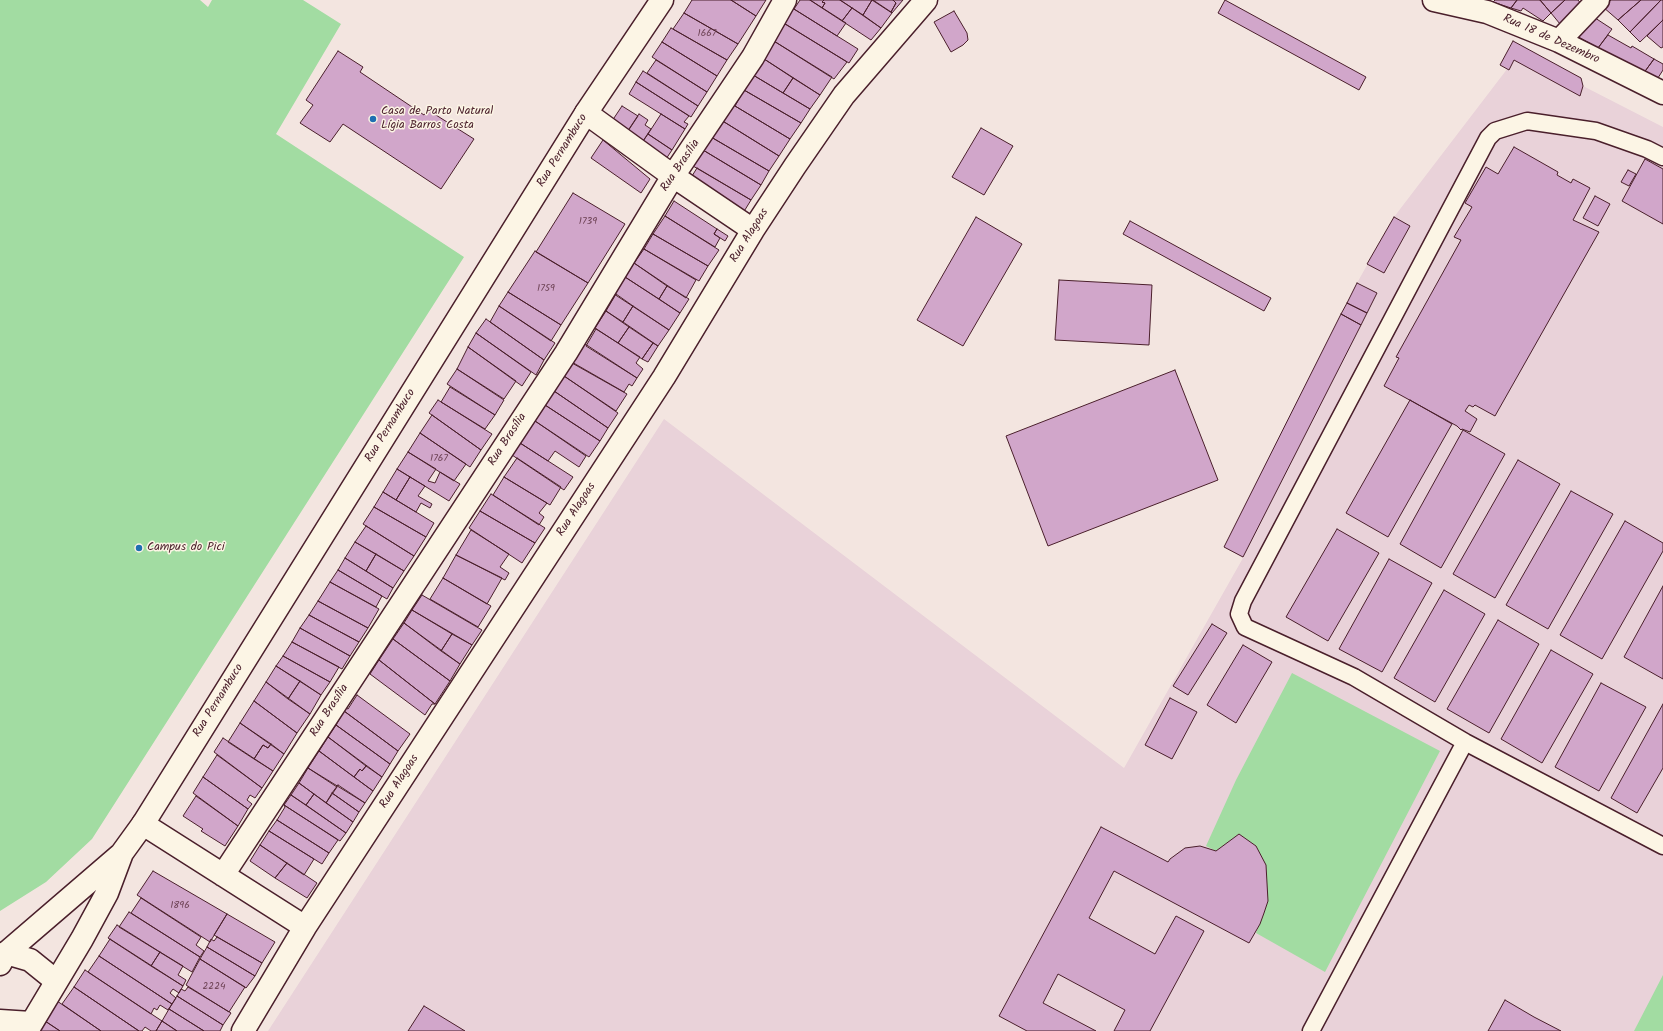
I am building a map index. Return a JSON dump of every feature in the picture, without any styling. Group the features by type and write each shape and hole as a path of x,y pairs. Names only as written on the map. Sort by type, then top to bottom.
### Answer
{"street":[{"name":"Rua Pernambuco","path":"2,957 122,853 143,824 586,113 662,0"},
{"name":"Rua Brasília","path":"223,875 566,353 673,176 753,57 785,0"},
{"name":"Rua Alagoas","path":"243,1031 305,927 664,377 753,230 844,95 926,0"},
{"name":"Rua 18 de Dezembro","path":"1434,0 1487,12 1559,41 1663,93"},
{"path":"1559,41 1598,0"},
{"path":"586,113 673,176 753,230"},
{"path":"143,824 305,927"},
{"name":"Rua Pernambuco","path":"29,1027 82,939 107,893 122,853"},
{"path":"2,957 30,960 56,981"},
{"path":"0,1021 29,1027"}],"lane":[{"path":"1663,157 1648,149 1596,131 1527,121 1495,131 1488,138 1239,610 1240,620 1245,627 1354,677 1465,742 1663,846"},
{"path":"1311,1031 1465,742"}],"shaded area":[{"path":"1514,60 1583,86 1663,127 1663,1031 268,1031 664,419 1124,768 1243,558 1224,547 1357,283 1394,217"}],"green space":[{"name":"Campus do Pici","path":"0,0 200,0 208,7 212,0 303,0 341,24 276,134 464,257 92,839 46,882 0,911"},
{"path":"1292,673 1440,751 1325,972 1256,933 1268,901 1256,846 1239,834 1216,851 1206,846 1236,780"},
{"path":"1663,975 1663,1031 1634,1031"}],"building":[{"path":"692,0 731,0 756,16 738,44 684,13"},
{"path":"731,0 766,0 756,16"},
{"path":"800,0 810,0 846,23 837,36 794,9"},
{"path":"810,0 824,0 822,2 825,3 822,8"},
{"path":"824,0 840,0 852,8 842,21 822,8 825,3 822,2"},
{"path":"840,0 872,0 863,15"},
{"path":"872,0 892,13 881,28 863,15"},
{"path":"873,0 893,0 896,3 891,12"},
{"path":"893,0 903,0 892,13 891,12 896,3"},
{"path":"1225,0 1366,77 1359,90 1218,13"},
{"path":"1495,0 1517,0 1511,8 1493,2"},
{"path":"1517,0 1540,0 1551,13 1543,21 1523,8 1521,11 1511,8"},
{"path":"1540,0 1565,0 1551,13"},
{"path":"1565,0 1578,0 1582,5 1560,24 1551,13"},
{"path":"1611,0 1641,0 1618,20 1603,7"},
{"path":"1641,0 1661,0 1630,32 1618,20"},
{"path":"1661,0 1663,0 1663,20 1640,42 1630,32"},
{"path":"789,6 858,49 849,63 780,21"},
{"path":"852,8 881,28 871,40 842,21"},
{"path":"954,11 967,33 968,40 963,45 951,52 934,22"},
{"path":"684,13 738,44 727,60 673,29"},
{"path":"1589,14 1612,29 1598,48 1573,34"},
{"path":"779,20 847,62 834,79 769,38"},
{"path":"1663,20 1663,47 1661,48 1647,36"},
{"path":"671,28 727,60 717,76 662,42"},
{"path":"1608,35 1631,48 1632,46 1654,59 1643,74 1598,48"},
{"path":"769,38 832,77 820,95 758,55"},
{"path":"1513,41 1581,78 1583,86 1580,96 1514,60 1509,70 1500,65"},
{"path":"662,42 717,76 707,92 652,57"},
{"name":"Casa de Parto Natural Lígia Barros Costa","path":"338,51 363,67 360,72 424,115 428,110 474,139 441,189 343,124 330,142 300,123 313,105 306,100"},
{"path":"758,55 793,78 783,93 753,75"},
{"path":"1654,59 1663,64 1663,70 1656,81 1643,74"},
{"path":"656,60 707,92 698,106 647,73"},
{"path":"643,71 698,106 691,117 636,82"},
{"path":"753,75 810,109 801,123 744,90"},
{"path":"793,78 820,95 810,109 783,93"},
{"path":"636,82 689,116 684,122 688,124 685,129 629,94"},
{"path":"744,90 801,123 790,139 735,106"},
{"path":"730,103 790,139 779,156 721,120"},
{"path":"622,106 638,116 626,134 610,124"},
{"path":"639,114 648,120 645,125 651,129 639,147 623,138"},
{"path":"661,114 685,129 672,150 648,134"},
{"path":"721,120 779,156 769,171 711,137"},
{"path":"981,128 1013,146 984,195 952,177"},
{"path":"648,134 672,150 662,165 639,147"},
{"path":"711,137 769,171 761,185 703,150"},
{"path":"603,140 650,179 641,193 591,158"},
{"path":"1514,147 1558,172 1557,175 1571,183 1573,179 1590,188 1573,220 1599,232 1495,416 1475,405 1473,407 1469,405 1465,411 1477,419 1470,432 1461,430 1457,426 1384,386 1399,358 1396,357 1461,240 1454,237 1472,207 1465,203 1486,167 1498,174"},
{"path":"703,150 761,185 751,200 693,166"},
{"path":"1645,159 1663,169 1663,224 1622,201"},
{"path":"697,168 751,200 740,218 687,184"},
{"path":"1628,170 1636,174 1629,186 1621,182"},
{"path":"573,193 625,224 588,283 536,252"},
{"path":"1595,196 1610,204 1598,226 1583,218"},
{"path":"674,201 717,229 714,234 720,238 715,247 665,216"},
{"path":"665,216 719,250 708,266 653,234"},
{"path":"976,217 1022,244 963,346 917,320"},
{"path":"1394,217 1410,226 1384,273 1367,264"},
{"path":"1130,221 1271,298 1264,311 1123,234"},
{"path":"717,229 728,236 725,241 714,234"},
{"path":"653,234 708,266 699,281 644,249"},
{"path":"644,249 696,280 686,298 634,263"},
{"path":"535,251 588,283 561,325 508,292"},
{"path":"634,263 667,286 659,299 625,277"},
{"path":"625,277 680,313 669,330 614,294"},
{"path":"1059,280 1152,285 1149,345 1055,340"},
{"path":"1357,283 1377,293 1367,313 1347,303"},
{"path":"667,286 689,299 680,313 659,299"},
{"path":"508,292 561,325 551,341 499,306"},
{"path":"616,294 633,306 623,322 606,311"},
{"path":"1347,303 1367,313 1361,325 1341,314"},
{"path":"499,306 555,343 544,360 490,322"},
{"path":"633,306 669,330 658,346 623,322"},
{"path":"606,311 629,327 618,343 595,328"},
{"path":"1341,314 1361,325 1243,557 1224,547"},
{"path":"486,319 544,360 536,375 476,333"},
{"path":"629,327 653,343 642,359 618,343"},
{"path":"596,329 640,357 636,363 643,369 637,378 586,346"},
{"path":"476,333 531,372 522,386 468,347"},
{"path":"582,342 637,378 632,386 629,384 624,392 570,361"},
{"path":"653,343 658,346 648,362 642,359"},
{"path":"468,347 516,381 504,399 457,369"},
{"path":"572,363 627,394 616,411 564,376"},
{"path":"457,369 504,400 495,415 447,384"},
{"path":"1175,370 1218,480 1048,546 1006,436"},
{"path":"564,376 618,413 608,428 554,391"},
{"path":"450,387 495,415 485,429 441,402"},
{"path":"554,391 608,428 600,441 545,405"},
{"path":"438,400 492,434 481,450 429,413"},
{"path":"1410,400 1452,424 1388,537 1346,513"},
{"path":"545,405 600,441 589,457 535,421"},
{"path":"432,415 481,450 470,467 420,433"},
{"path":"535,421 586,456 579,467 555,451 548,461 520,443"},
{"path":"1463,430 1505,454 1441,568 1400,544"},
{"path":"420,433 466,464 454,481 408,452"},
{"path":"520,443 573,477 564,490 512,455"},
{"path":"408,452 436,469 428,481 435,483 440,472 460,484 449,501 397,469"},
{"path":"517,458 561,487 550,505 504,477"},
{"path":"1518,460 1560,484 1495,598 1453,574"},
{"path":"397,469 410,477 396,500 383,492"},
{"path":"410,477 425,486 418,496 432,504 430,508 421,503 416,512 396,500"},
{"path":"504,477 547,503 539,513 544,517 539,525 493,495"},
{"path":"1571,491 1613,514 1548,629 1506,605"},
{"path":"383,492 434,523 426,537 374,507"},
{"path":"491,494 545,528 535,543 480,511"},
{"path":"374,507 426,537 414,556 363,524"},
{"path":"480,511 535,543 522,563 469,528"},
{"path":"1625,521 1663,543 1663,551 1602,659 1560,635"},
{"path":"366,526 414,556 404,571 355,542"},
{"path":"1337,529 1379,553 1328,641 1286,617"},
{"path":"471,530 509,554 500,567 509,573 505,580 456,555"},
{"path":"355,542 376,554 366,571 345,558"},
{"path":"376,554 404,571 393,588 366,571"},
{"path":"456,555 502,578 487,604 443,578"},
{"path":"345,558 393,588 387,599 338,570"},
{"path":"1389,559 1432,583 1382,672 1339,649"},
{"path":"338,570 382,596 376,607 330,582"},
{"path":"443,578 491,606 478,627 430,599"},
{"path":"330,582 379,609 368,628 318,601"},
{"path":"1663,586 1663,679 1624,657"},
{"path":"1444,590 1485,614 1435,702 1394,678"},
{"path":"422,595 482,630 472,645 412,610"},
{"path":"318,601 368,628 359,642 309,615"},
{"path":"412,610 452,634 441,651 404,623"},
{"path":"309,615 359,642 350,656 300,628"},
{"path":"1498,620 1539,644 1489,733 1447,709"},
{"path":"404,623 460,664 450,681 393,639"},
{"path":"1212,624 1227,633 1188,695 1173,686"},
{"path":"300,628 350,656 342,669 292,642"},
{"path":"452,634 472,645 460,664 441,651"},
{"path":"393,639 450,681 435,704 379,660"},
{"path":"292,642 339,667 330,682 283,656"},
{"path":"1243,645 1272,662 1236,723 1207,705"},
{"path":"1551,650 1593,674 1542,763 1501,739"},
{"path":"283,656 330,682 321,695 276,666"},
{"path":"379,660 435,704 432,704 425,715 370,674"},
{"path":"276,666 300,681 288,699 266,682"},
{"path":"300,681 321,695 310,714 288,699"},
{"path":"266,682 310,714 297,733 254,701"},
{"path":"1601,683 1646,707 1599,791 1555,767"},
{"path":"357,695 410,734 398,751 344,711 346,708 348,709"},
{"path":"1170,698 1197,712 1172,759 1145,745"},
{"path":"254,701 297,733 284,754 240,723"},
{"path":"1663,704 1663,768 1637,813 1611,798"},
{"path":"344,711 398,751 390,764 336,725"},
{"path":"240,723 271,744 268,748 263,745 254,759 228,742"},
{"path":"336,725 390,764 382,777 328,737"},
{"path":"328,737 366,766 362,771 360,769 354,777 319,751"},
{"path":"223,738 273,771 262,788 214,752"},
{"path":"271,744 284,754 273,771 254,759 263,745 268,748"},
{"path":"319,751 373,791 365,803 308,768"},
{"path":"217,755 262,788 255,798 250,795 247,800 252,804 248,809 203,777"},
{"path":"366,766 382,777 373,791 354,777 360,769 362,771"},
{"path":"308,768 337,787 326,803 299,783"},
{"path":"203,777 248,809 238,826 193,793"},
{"path":"299,783 314,794 306,805 291,795"},
{"path":"338,785 365,803 359,812 332,793"},
{"path":"332,793 359,812 353,822 326,803"},
{"path":"314,794 353,822 346,833 306,805"},
{"path":"291,795 346,833 340,841 284,805"},
{"path":"196,796 238,826 225,846 201,831 203,829 183,816"},
{"path":"284,805 338,840 329,853 277,820 285,807"},
{"path":"277,820 329,853 322,864 269,831"},
{"path":"1101,827 1168,862 1185,848 1200,846 1216,851 1239,834 1256,846 1266,865 1268,901 1264,913 1260,924 1249,943 1114,871 1089,918 1155,954 1176,916 1204,931 1150,1031 1114,1031 1125,1010 1058,974 1043,1003 1096,1031 1027,1031 999,1016"},
{"path":"269,831 314,859 304,875 260,845"},
{"path":"260,845 287,863 275,878 250,861"},
{"path":"287,863 317,883 307,898 275,878"},
{"path":"153,871 227,914 210,942 137,895"},
{"path":"141,898 201,937 196,945 204,951 200,957 131,913"},
{"path":"129,912 200,957 192,972 119,927"},
{"path":"227,914 275,942 262,963 214,935"},
{"path":"117,925 160,952 151,966 108,938"},
{"path":"217,937 262,963 255,976 207,947 211,939 214,941"},
{"path":"110,939 183,986 179,993 173,989 170,993 176,998 172,1004 99,956"},
{"path":"207,947 255,976 246,988 200,959"},
{"path":"160,952 183,966 178,975 186,980 183,986 151,966"},
{"path":"99,956 172,1004 168,1010 160,1005 157,1010 154,1008 151,1014 88,972"},
{"path":"200,959 245,987 229,1012 186,985"},
{"path":"85,970 162,1021 156,1031 151,1031 145,1027 142,1031 139,1031 74,987"},
{"path":"74,987 139,1031 101,1031 62,1004"},
{"path":"188,987 231,1013 223,1025 177,996 181,989 185,991"},
{"path":"177,996 223,1025 220,1031 204,1031 169,1009"},
{"path":"1505,1000 1534,1017 1561,1031 1488,1031"},
{"path":"57,1001 101,1031 60,1031 45,1021"},
{"path":"424,1006 465,1031 408,1031"},
{"path":"169,1009 204,1031 177,1031 162,1021"},
{"path":"45,1021 60,1031 39,1031"},
{"path":"162,1021 177,1031 156,1031"}],"place":[{"name":"Casa de Parto Natural Lígia Barros Costa","path":"373,119"},
{"name":"Campus do Pici","path":"139,548"}]}
